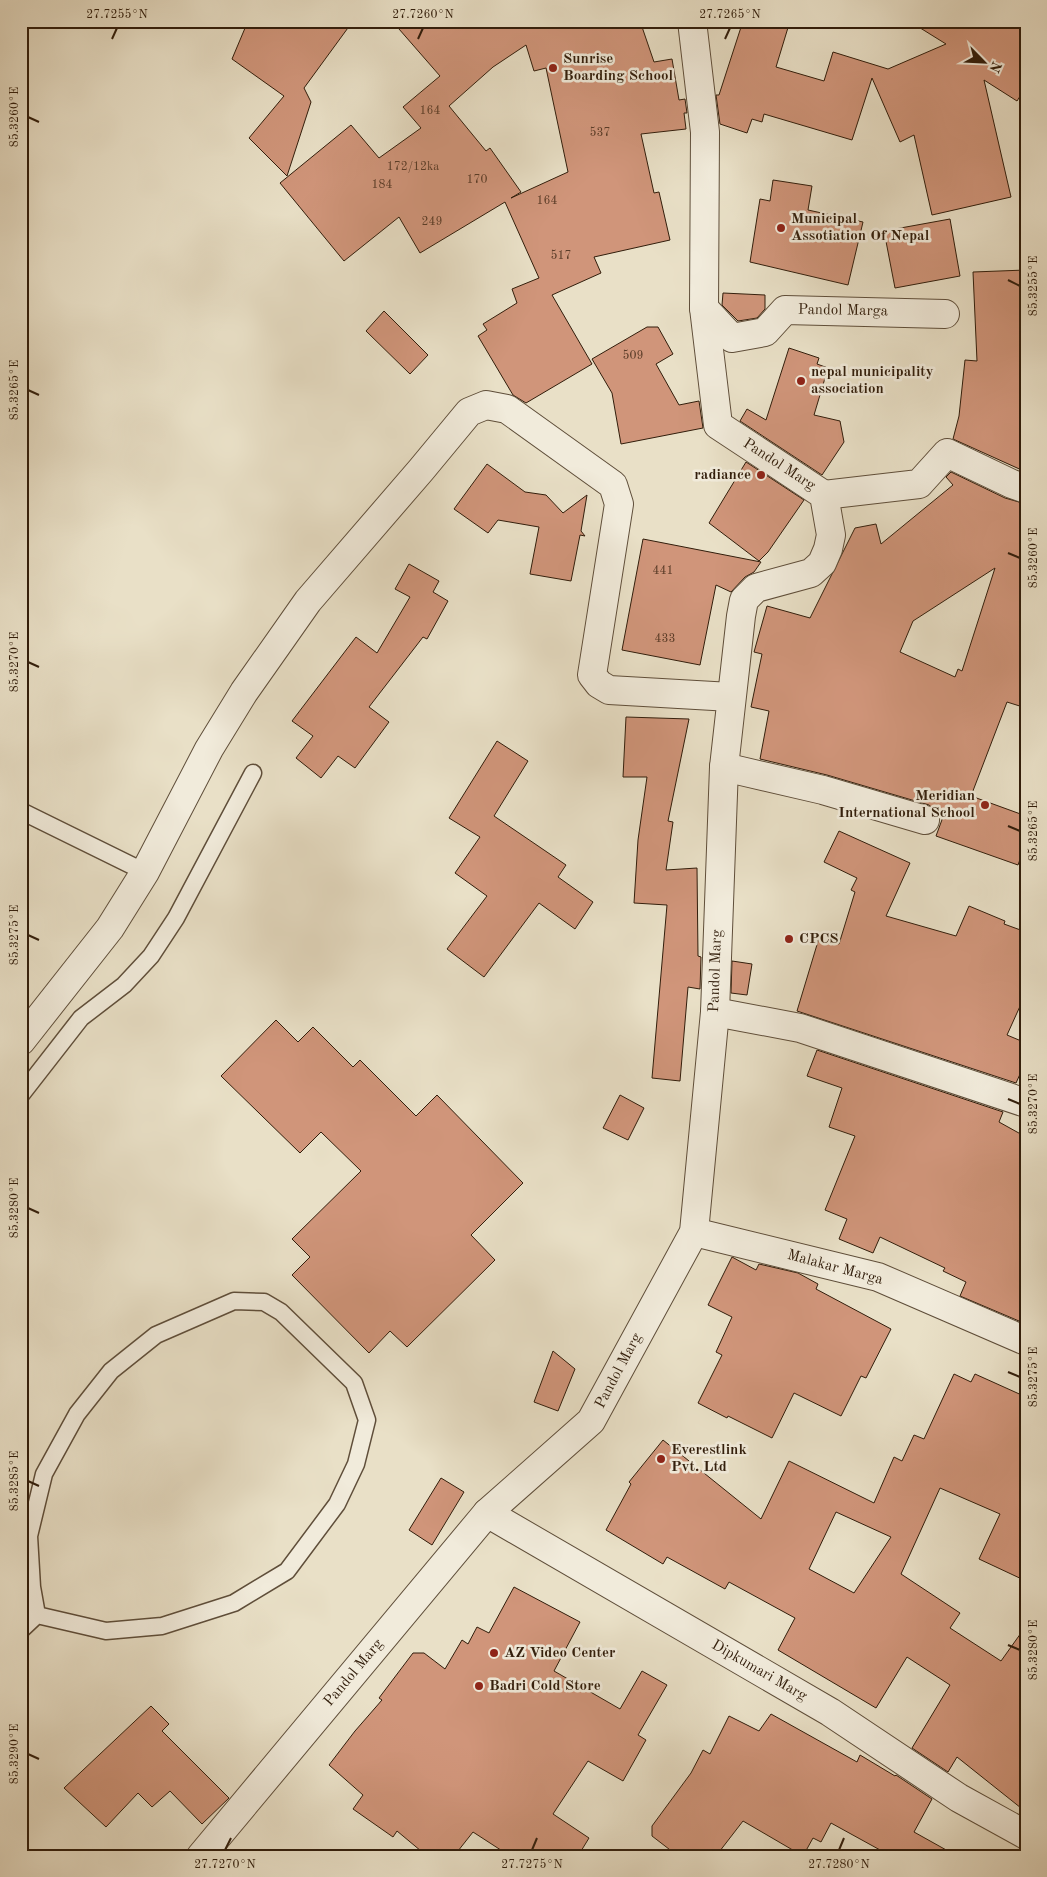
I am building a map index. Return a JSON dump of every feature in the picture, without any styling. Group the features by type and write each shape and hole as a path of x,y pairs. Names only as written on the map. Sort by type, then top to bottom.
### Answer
{"street":[{"name":"Pandol Marg","path":"201,1856 487,1513 591,1421 694,1232 715,1012 724,767 744,600 756,588 811,574 822,563 828,549 831,534 824,495 718,425 704,308 705,132 692,21"},
{"name":"Pandol Marga","path":"704,308 732,338 765,332 785,310 945,314"},
{"path":"21,1041 110,928 144,872 209,749 244,692 308,601 470,412 486,405 507,409 613,485 619,504 592,675 599,684 609,690 731,697"},
{"path":"824,495 919,484 947,453 1026,489"},
{"path":"724,767 823,790 925,820"},
{"path":"715,1012 800,1028 1026,1103"},
{"name":"Malakar Marga","path":"694,1232 878,1277 1026,1341"},
{"name":"Dipkumari Marg","path":"487,1513 830,1712 958,1798 1026,1835"}],"lane":[{"path":"21,1095 81,1018 124,985 151,956 176,918 253,773"},
{"path":"21,811 144,872"},
{"path":"234,1301 264,1302 281,1312 354,1383 367,1420 356,1464 337,1504 287,1571 234,1603 162,1626 106,1631 37,1615 32,1587 30,1536 44,1474 77,1414 111,1371 156,1335 234,1301"},
{"path":"21,1630 37,1615"}],"building":[{"path":"248,21 353,21 304,88 311,102 287,176 249,138 284,96 232,59"},
{"path":"392,21 640,21 654,62 672,59 679,100 685,99 687,113 684,113 686,129 641,134 654,193 659,192 670,240 594,257 601,273 552,295 592,364 526,403 513,395 478,336 487,330 483,324 517,303 512,289 539,278 505,202 420,253 399,217 344,261 280,183 351,125 379,158 421,128 403,107 440,76","holes":["526,45 534,71 546,68 568,172 511,198 521,192 490,148 486,151 449,106 493,67"]},
{"path":"743,21 790,21 776,67 824,81 833,52 888,69 946,44 909,21 1026,21 1026,87 1017,101 984,80 1011,197 932,215 914,135 900,142 872,78 852,140 764,114 762,122 752,119 747,133 720,124 716,95 719,95"},
{"path":"773,180 812,186 808,210 863,222 848,285 750,262 760,199 770,201"},
{"path":"950,219 960,276 895,288 884,231"},
{"path":"1026,270 1026,472 953,439 959,416 965,360 977,361 973,272"},
{"path":"723,293 765,295 765,309 757,318 738,321 722,305"},
{"path":"384,311 428,355 410,374 366,331"},
{"path":"647,327 658,327 673,354 656,364 679,405 699,401 703,428 621,444 612,393 592,359"},
{"path":"789,348 819,358 817,364 828,368 814,415 840,421 844,442 822,475 740,421 747,409 766,420"},
{"path":"746,462 804,500 768,552 759,561 709,523"},
{"path":"487,464 525,492 546,495 563,513 587,495 581,531 585,536 580,535 571,581 530,574 539,527 498,520 488,533 454,509"},
{"path":"951,472 1005,498 1026,504 1026,708 1007,702 971,796 1026,816 1026,843 1018,865 936,836 943,817 929,805 827,775 760,759 769,711 751,707 762,654 754,652 767,606 810,618 855,528 876,524 881,544 953,485 946,477","holes":["995,568 962,671 958,669 955,677 900,652 913,621"]},
{"path":"643,539 761,562 754,572 745,577 731,592 716,585 700,665 622,650"},
{"path":"409,564 439,581 433,592 448,601 427,639 423,637 369,707 389,722 355,768 338,756 321,778 296,758 313,736 292,721 356,637 377,653 410,597 395,589"},
{"path":"626,717 689,719 668,821 673,822 666,870 697,868 698,956 701,957 700,989 688,987 680,1081 652,1078 667,905 634,903 638,840 647,777 623,777"},
{"path":"497,741 528,761 494,816 566,865 558,877 593,902 575,929 539,903 484,977 447,949 487,896 455,873 480,837 449,818"},
{"path":"839,831 910,863 886,916 956,936 969,906 1005,921 1004,924 1026,932 1026,993 1007,1035 1026,1043 1026,1061 1016,1083 797,1011 819,938 839,944 855,892 851,890 857,878 824,862"},
{"path":"732,961 752,964 747,995 731,993"},
{"path":"276,1020 298,1042 313,1027 353,1067 360,1060 416,1116 437,1095 523,1183 471,1235 495,1260 407,1347 390,1331 369,1353 292,1275 310,1257 292,1239 361,1171 321,1132 300,1153 221,1076"},
{"path":"817,1050 1003,1112 999,1122 1026,1137 1026,1324 960,1296 966,1282 943,1271 945,1268 880,1237 873,1253 839,1239 847,1219 825,1210 855,1136 829,1127 842,1088 807,1076"},
{"path":"620,1095 644,1108 628,1140 603,1128"},
{"path":"732,1257 756,1270 759,1264 798,1273 818,1284 816,1289 891,1329 866,1378 861,1376 841,1416 794,1393 772,1438 698,1403 722,1355 716,1352 732,1317 708,1305"},
{"path":"553,1351 575,1369 558,1411 534,1402"},
{"path":"954,1374 971,1382 975,1374 1026,1397 1026,1581 979,1559 1000,1514 940,1488 901,1574 960,1613 950,1628 1001,1661 1026,1626 1026,1812 957,1757 948,1772 912,1748 950,1685 907,1657 876,1708 778,1650 795,1618 729,1582 725,1589 667,1557 663,1564 606,1530 631,1484 629,1482 663,1440 761,1519 789,1461 874,1503 894,1457 902,1461 914,1435 924,1439","holes":["836,1512 891,1537 854,1593 809,1569"]},
{"path":"441,1478 464,1492 432,1545 409,1530"},
{"path":"514,1587 580,1622 554,1671 620,1709 642,1671 667,1685 638,1735 646,1740 623,1781 588,1761 553,1814 589,1838 578,1856 510,1856 473,1832 454,1856 427,1856 397,1831 393,1837 353,1809 363,1795 329,1765 382,1700 379,1698 413,1653 424,1653 445,1669 462,1640 468,1644 477,1627 489,1633"},
{"path":"151,1706 169,1724 162,1731 229,1798 202,1824 170,1791 152,1807 138,1793 106,1827 64,1788"},
{"path":"771,1714 857,1762 860,1755 896,1775 932,1799 914,1832 957,1856 891,1856 831,1823 821,1842 813,1838 803,1856 743,1821 716,1856 678,1856 652,1836 652,1826 691,1773 703,1750 710,1754 729,1716 759,1731"}],"place":[{"name":"Sunrise Boarding School","path":"553,68"},
{"name":"Municipal Assotiation Of Nepal","path":"781,228"},
{"name":"nepal municipality association","path":"801,381"},
{"name":"radiance","path":"761,475"},
{"name":"Meridian International School","path":"985,805"},
{"name":"CPCS","path":"789,939"},
{"name":"Everestlink Pvt. Ltd","path":"661,1459"},
{"name":"AZ Video Center","path":"494,1653"},
{"name":"Badri Cold Store","path":"479,1686"}]}
